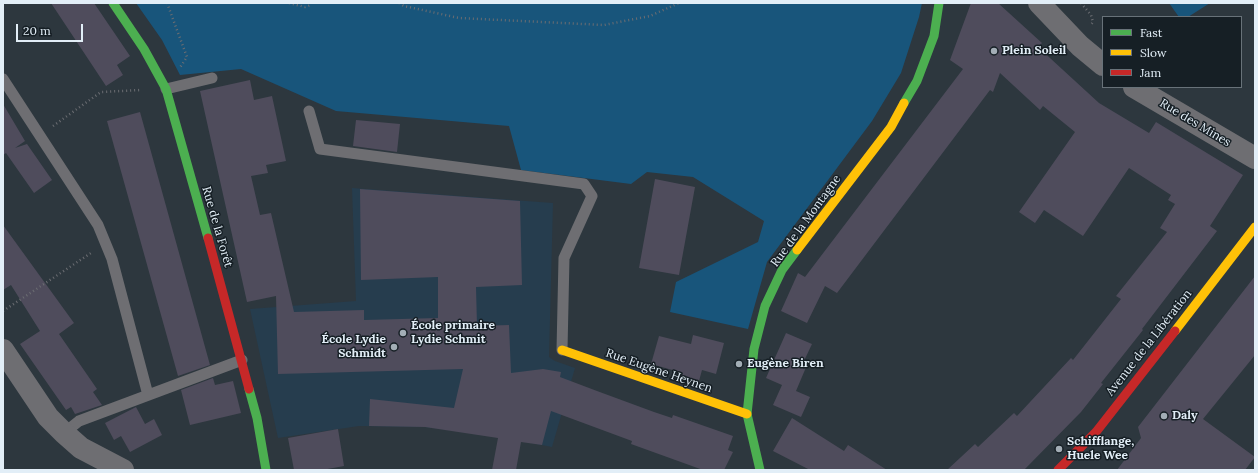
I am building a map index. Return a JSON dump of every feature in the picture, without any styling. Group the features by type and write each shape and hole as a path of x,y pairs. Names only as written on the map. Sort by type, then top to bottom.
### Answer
{"street":[{"name":"Rue de la Forêt","path":"113,3 144,49 166,89 242,360 257,418 266,470"},
{"name":"Rue de la Montagne","path":"760,470 747,414 754,349 765,306 780,276 890,127 917,81 934,36 940,3"},
{"path":"1039,3 1080,46 1102,64"},
{"name":"Rue des Mines","path":"1136,88 1255,158"},
{"name":"Avenue de la Libération","path":"1058,470 1096,432 1255,227"},
{"path":"3,350 48,417 81,448 116,467"},
{"name":"Rue Eugène Heynen","path":"562,350 747,414"}],"lane":[{"path":"166,89 212,78"},
{"path":"3,79 98,225 106,243 148,395"},
{"path":"309,111 320,149 584,184 592,196 564,258 562,350"},
{"path":"64,433 79,421 242,360"}],"path":[{"path":"40,136 101,92 166,89 187,57 167,3"},
{"path":"289,3 305,7 311,5 311,3"},
{"path":"399,3 404,6 459,18 604,25 650,16 679,3"},
{"path":"3,311 106,243"}],"shaded area":[{"path":"136,3 922,3 901,73 872,121 767,262 748,329 670,312 676,282 758,242 764,221 693,177 647,172 631,184 521,170 509,126 336,111 241,69 180,75 162,40"},
{"path":"1169,3 1210,3 1190,16 1178,16"},
{"name":"École primaire Lydie Schmit","path":"352,188 553,203 549,357 555,361 575,368 552,447 490,435 425,427 359,426 278,438 250,309 356,301"}],"building":[{"path":"51,3 94,3 130,56 117,65 123,75 106,86"},
{"path":"971,3 998,3 1042,43 1038,47 1099,103 1149,133 1156,122 1243,175 1210,226 1217,231 1142,329 1143,330 1101,383 1103,384 1081,412 1024,470 947,470 975,444 978,447 1014,413 1017,416 1071,358 1073,360 1121,299 1116,296 1167,232 1160,228 1175,204 1168,200 1171,195 1129,168 1083,236 1044,210 1035,223 1019,212 1075,132 1043,106 1040,110 1000,73 993,92 990,90 837,293 825,286 807,323 781,311 798,273 805,277 963,69 950,60"},
{"name":"École primaire Lydie Schmit","path":"250,80 254,100 272,96 286,161 266,165 268,173 251,176 260,215 271,213 294,312 364,310 364,320 438,318 438,277 361,280 360,189 520,201 522,285 476,287 477,326 509,325 511,373 543,369 561,372 560,377 597,391 672,418 673,415 733,436 728,450 733,452 724,470 703,470 631,444 632,441 551,411 542,445 521,442 516,470 492,470 498,438 425,427 369,426 370,399 454,408 463,369 278,374 276,296 247,302 200,91"},
{"path":"3,104 25,141 15,148 27,144 52,180 34,193 6,153 3,155"},
{"path":"140,112 210,365 178,376 107,121"},
{"path":"356,120 400,124 397,152 353,146"},
{"path":"655,179 695,187 679,275 639,268"},
{"path":"3,225 74,323 59,334 97,389 93,392 102,405 75,414 71,407 66,410 20,344 40,331 11,285 3,290"},
{"path":"1255,276 1255,355 1203,419 1255,457 1245,470 1117,470 1141,438 1138,427"},
{"path":"786,333 812,344 803,363 807,365 796,391 810,397 801,417 773,405 782,385 766,378"},
{"path":"693,335 724,343 716,374 702,370 699,381 682,376 683,373 651,364 659,336 691,344"},
{"path":"213,378 215,385 233,381 241,413 190,425 181,390"},
{"path":"136,407 145,424 154,419 162,435 130,452 121,436 114,440 105,423"},
{"path":"792,418 844,451 848,445 887,470 810,470 773,451"},
{"path":"338,429 344,466 322,470 294,470 288,438"}],"traffic: fast":[{"path":"113,3 144,49 166,89 208,238"},
{"path":"904,103 917,81 934,36 939,3"},
{"path":"760,470 747,414 754,349 765,306 782,270 797,250"},
{"path":"249,389 257,418 266,470"}],"traffic: slow":[{"path":"797,250 891,127 904,103"},
{"path":"1175,331 1255,227"},
{"path":"562,350 747,414"}],"traffic: jam":[{"path":"208,238 249,389"},
{"path":"1058,470 1096,432 1175,331"}],"place":[{"name":"Plein Soleil","path":"994,51"},
{"name":"École primaire Lydie Schmit","path":"403,333"},
{"name":"École Lydie Schmidt","path":"394,347"},
{"name":"Eugène Biren","path":"739,364"},
{"name":"Daly","path":"1164,416"},
{"name":"Schifflange, Huele Wee","path":"1059,449"}]}
